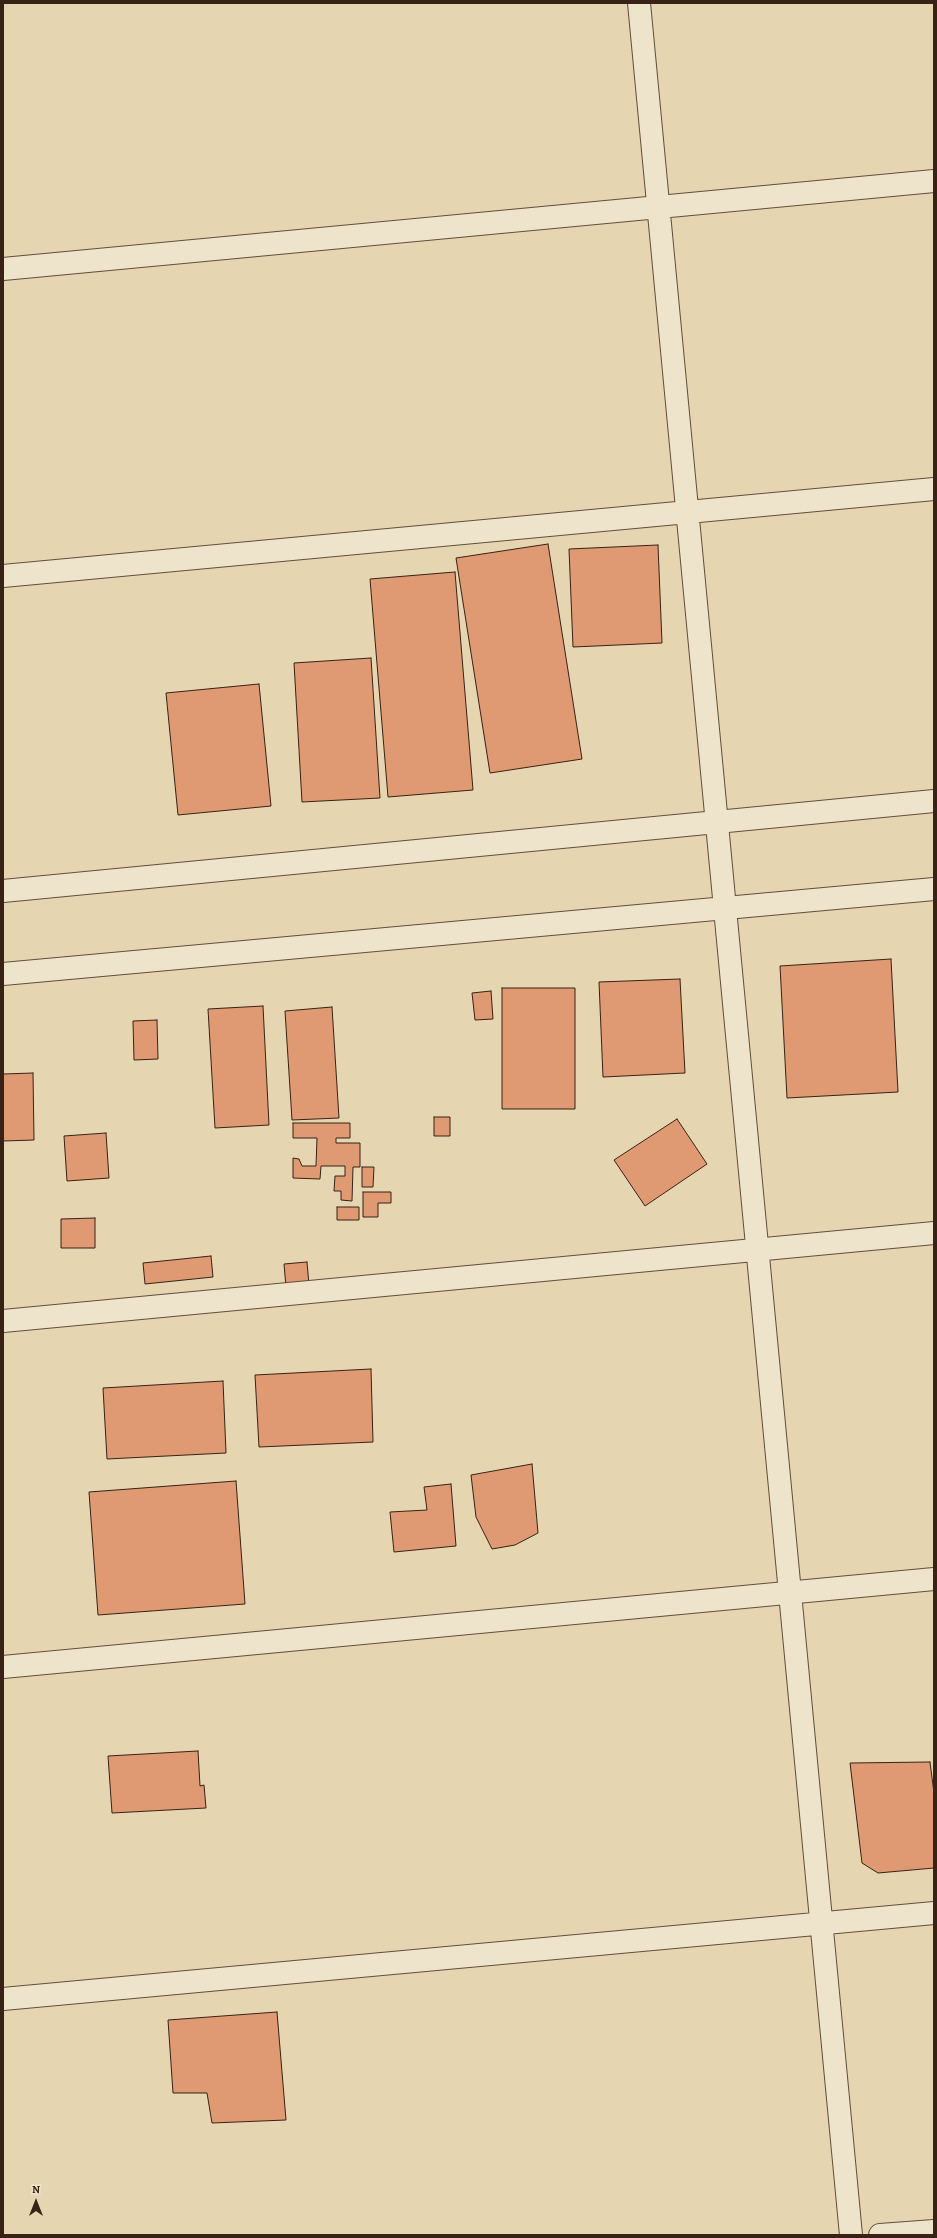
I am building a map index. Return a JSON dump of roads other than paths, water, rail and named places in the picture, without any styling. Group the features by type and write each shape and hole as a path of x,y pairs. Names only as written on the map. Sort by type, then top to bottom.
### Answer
{"street":[{"path":"639,3 851,2235"},
{"path":"3,269 934,181"},
{"path":"3,576 934,489"},
{"path":"3,891 934,801"},
{"path":"3,974 934,889"},
{"path":"3,1321 934,1233"},
{"path":"3,1667 934,1579"},
{"path":"3,1999 934,1913"},
{"path":"880,2235 934,2231"}]}
